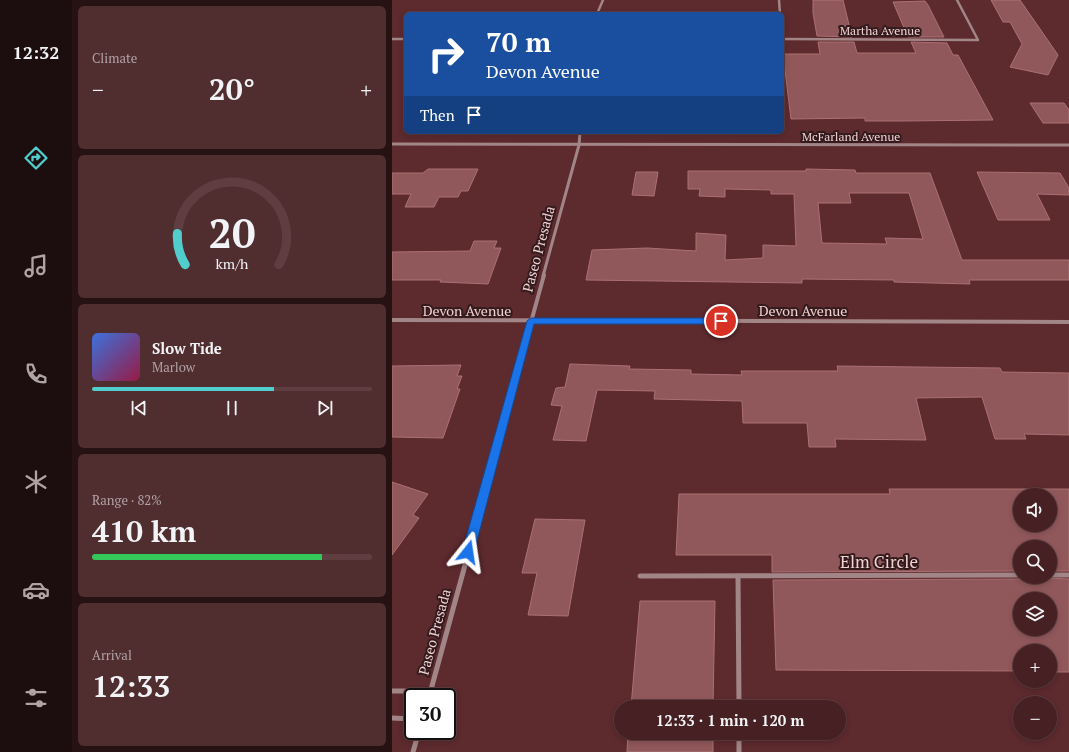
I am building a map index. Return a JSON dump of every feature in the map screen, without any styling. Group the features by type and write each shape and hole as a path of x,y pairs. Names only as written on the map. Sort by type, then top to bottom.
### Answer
{"street":[{"path":"598,12 603,0"},
{"path":"780,0 780,12"},
{"name":"Martha Avenue","path":"784,39 978,40 958,0"},
{"path":"392,39 404,39"},
{"name":"Paseo Presada","path":"431,688 579,145 580,134"},
{"name":"McFarland Avenue","path":"392,144 1069,145"},
{"name":"Devon Avenue","path":"392,320 1069,322"},
{"name":"Elm Circle","path":"640,576 1013,575"},
{"path":"1057,575 1069,575"},
{"path":"738,576 739,700"},
{"path":"392,691 404,691"},
{"path":"392,718 404,718"},
{"path":"413,752 416,740"},
{"path":"739,740 739,752"}],"building":[{"path":"813,0 843,0 852,37 817,36 813,13"},
{"path":"991,0 1020,0 1058,55 1048,75 1010,67 1022,44 1010,22 1003,22"},
{"path":"925,1 944,37 908,37 893,2"},
{"path":"818,42 854,42 857,53 916,53 911,42 947,43 953,55 958,55 993,120 865,121 865,118 791,119 784,54 820,54"},
{"path":"1030,103 1064,103 1069,110 1069,123 1043,123"},
{"path":"428,169 478,169 468,191 461,191 458,197 439,197 434,207 405,207 411,194 392,194 392,173 423,173"},
{"path":"806,169 855,170 856,173 930,173 962,260 1069,260 1069,280 969,280 970,284 894,282 894,280 802,279 802,283 586,280 592,250 647,248 696,251 696,233 726,235 725,260 763,258 763,245 796,246 794,194 771,194 771,190 725,189 725,197 699,196 700,189 688,189 688,171 806,171","holes":["849,193 909,193 923,239 885,238 887,244 822,243 818,203 851,203"]},
{"path":"636,172 658,172 654,196 632,195"},
{"path":"977,172 1060,173 1069,188 1069,195 1037,194 1050,220 998,220"},
{"path":"474,241 497,241 494,248 501,248 488,284 440,282 441,280 392,280 392,252 470,251"},
{"path":"570,364 630,366 629,369 691,370 691,374 742,375 741,371 838,371 837,366 1000,368 1002,372 1069,373 1069,435 1024,434 1026,439 995,439 982,397 916,398 926,440 835,439 836,447 809,447 807,423 743,423 742,401 654,399 655,391 597,390 586,441 553,440 562,406 551,405 556,388 565,387"},
{"path":"461,365 457,376 462,376 457,389 460,389 443,438 392,437 392,366"},
{"path":"392,482 428,494 413,515 419,518 392,555"},
{"path":"889,489 1013,489 1013,532 1057,532 1057,489 1069,489 1069,571 1057,571 1057,540 1013,540 1013,571 772,572 772,555 676,555 679,494 890,494"},
{"path":"535,519 585,520 568,616 528,615 537,573 522,573"},
{"path":"1057,578 1069,579 1069,672 1057,672 1057,644 1013,644 1013,671 776,670 773,580 1013,579 1013,584 1057,584"},
{"path":"640,601 715,601 713,700 632,700"},
{"path":"628,740 713,740 713,752 627,752"}],"route":[{"path":"468,552 531,321 721,321"}]}
